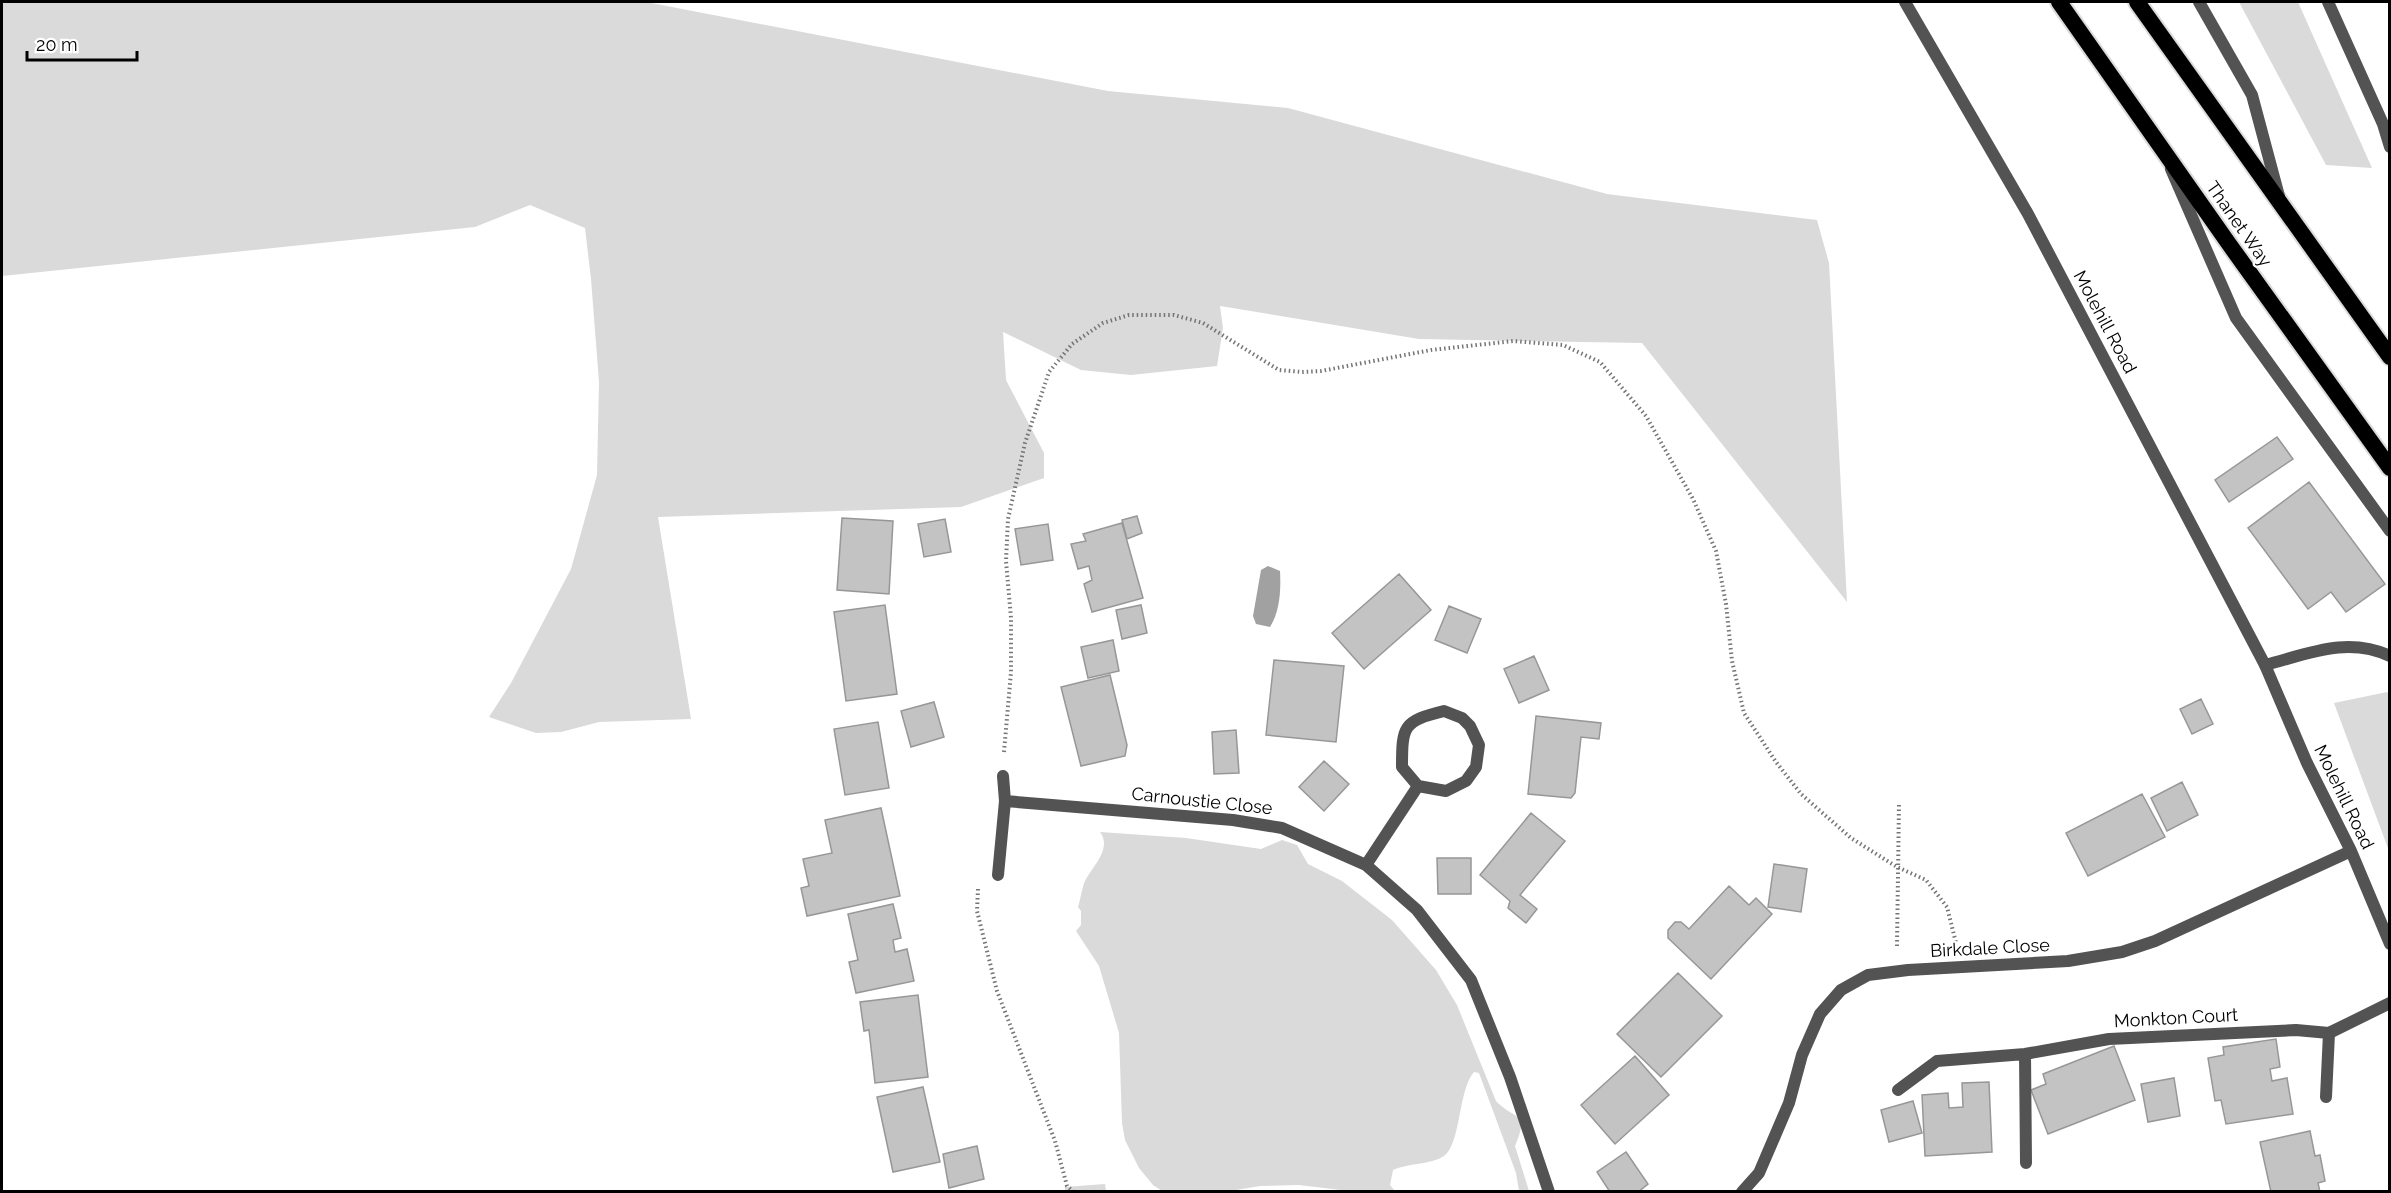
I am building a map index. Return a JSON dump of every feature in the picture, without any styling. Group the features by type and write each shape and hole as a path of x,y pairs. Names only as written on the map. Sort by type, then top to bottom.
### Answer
{"highway":[{"name":"Thanet Way","path":"2059,2 2390,468"},
{"path":"2137,2 2390,357"}],"street":[{"name":"Molehill Road","path":"1905,2 2028,214 2265,665 2307,763 2351,851 2390,944"},
{"path":"2199,2 2252,95 2282,205"},
{"path":"2328,2 2383,124 2390,147"},
{"path":"2160,146 2236,318 2390,531"},
{"path":"2265,665 2338,646 2375,649 2390,656"},
{"path":"1444,711 1462,718 1470,726 1479,745 1476,767 1466,781 1446,791 1418,786 1402,767 1402,736 1416,717 1444,711"},
{"path":"998,875 1005,801 1003,776"},
{"path":"1366,865 1418,786"},
{"name":"Carnoustie Close","path":"1005,801 1233,820 1282,828 1366,865 1417,910 1471,980 1510,1077 1549,1191"},
{"name":"Birkdale Close","path":"1742,1191 1759,1173 1789,1103 1802,1054 1820,1014 1841,990 1868,975 1897,971 2068,961 2122,952 2156,941 2351,851"},
{"path":"2326,1097 2329,1033 2390,1003"},
{"name":"Monkton Court","path":"1898,1090 1937,1061 2025,1054 2109,1038 2296,1030 2329,1033"},
{"path":"2025,1054 2026,1163"}],"path":[{"path":"1003,776 1011,672 1011,618 1006,561 1008,519 1025,443 1049,372 1072,344 1103,323 1129,315 1174,315 1203,323 1279,370 1302,372 1321,371 1431,350 1502,342 1563,345 1600,363 1646,416 1693,499 1716,551 1726,604 1732,661 1743,713 1776,762 1802,794 1851,838 1897,867 1926,880 1947,908 1956,941 1956,968"},
{"path":"1897,971 1899,804"},
{"path":"998,875 978,874 977,911 997,991 1055,1141 1067,1186 1074,1191"}],"shaded area":[{"path":"2,2 646,2 1108,91 1288,108 1607,194 1817,220 1829,263 1847,602 1642,343 1419,339 1220,306 1223,328 1217,366 1131,375 1081,370 1003,332 1006,380 1044,453 1044,478 961,507 658,517 691,719 599,722 561,732 536,733 489,717 511,683 571,569 597,475 599,382 585,228 530,205 475,227 2,276"},
{"path":"2239,2 2298,2 2372,168 2326,165"},
{"path":"1268,566 1280,571 1278,607 1270,627 1256,624 1253,616 1261,570"},
{"path":"2387,692 2390,697 2389,851 2334,703"},
{"path":"1100,832 1186,838 1261,849 1282,840 1297,845 1308,864 1342,881 1392,920 1436,970 1457,1005 1496,1101 1520,1121 1521,1127 1515,1146 1529,1191 1519,1191 1516,1173 1479,1073 1474,1072 1465,1091 1450,1150 1438,1159 1393,1170 1390,1185 1395,1191 1349,1191 1299,1185 1260,1186 1224,1192 1162,1191 1153,1185 1139,1168 1125,1140 1122,1123 1119,1033 1099,966 1076,931 1081,925 1081,911 1078,907 1083,885 1103,850 1103,838"},
{"path":"1105,1184 1106,1191 1065,1191 1065,1187"}],"building":[{"path":"2277,437 2293,459 2229,502 2215,480"},
{"path":"2309,482 2385,584 2346,612 2331,592 2308,609 2248,528"},
{"path":"1137,516 1142,533 1127,539 1122,520"},
{"path":"842,518 893,521 889,594 837,590"},
{"path":"945,519 951,552 924,557 918,524"},
{"path":"1122,523 1143,598 1092,612 1084,584 1092,580 1089,566 1078,569 1071,544 1086,541 1083,534"},
{"path":"1048,524 1053,560 1021,565 1015,529"},
{"path":"1399,574 1431,610 1364,669 1332,633"},
{"path":"885,605 897,694 846,701 834,612"},
{"path":"1141,605 1147,633 1122,639 1116,610"},
{"path":"1449,606 1481,619 1467,653 1435,640"},
{"path":"1113,640 1119,671 1088,678 1081,647"},
{"path":"1534,656 1549,690 1519,703 1504,669"},
{"path":"1274,660 1344,666 1336,742 1266,735"},
{"path":"1110,675 1127,745 1125,756 1081,766 1061,687"},
{"path":"2201,699 2213,724 2192,734 2180,709"},
{"path":"934,702 944,737 911,747 901,711"},
{"path":"1536,716 1601,723 1599,739 1581,737 1575,793 1571,798 1528,794"},
{"path":"878,722 889,788 845,795 834,729"},
{"path":"1236,730 1239,773 1214,774 1212,732"},
{"path":"1324,761 1349,784 1324,811 1299,787"},
{"path":"2182,782 2198,815 2167,831 2151,798"},
{"path":"2142,794 2165,837 2088,876 2066,833"},
{"path":"881,808 900,896 807,916 801,888 809,886 803,859 832,853 825,820"},
{"path":"1531,813 1565,841 1520,895 1537,909 1526,923 1508,908 1510,901 1480,875"},
{"path":"1437,858 1471,858 1471,894 1438,894"},
{"path":"1774,864 1807,869 1801,912 1768,907"},
{"path":"1729,886 1749,905 1756,898 1772,914 1711,979 1668,938 1668,930 1675,922 1681,922 1689,929"},
{"path":"893,904 901,938 893,940 895,952 907,949 914,981 856,993 849,962 858,960 848,914"},
{"path":"1678,973 1722,1016 1661,1077 1617,1034"},
{"path":"918,995 928,1077 875,1083 869,1030 864,1031 860,1002"},
{"path":"2276,1039 2280,1067 2270,1069 2272,1081 2287,1078 2293,1114 2226,1124 2221,1100 2215,1101 2208,1058 2224,1055 2223,1047"},
{"path":"2114,1046 2135,1100 2048,1134 2031,1090 2046,1084 2043,1074"},
{"path":"1635,1056 1669,1095 1615,1144 1581,1105"},
{"path":"2174,1078 2180,1116 2148,1122 2141,1084"},
{"path":"1989,1082 1992,1152 1925,1156 1922,1095 1948,1093 1949,1108 1963,1107 1962,1083"},
{"path":"923,1087 940,1162 893,1172 877,1097"},
{"path":"1913,1101 1922,1133 1889,1142 1881,1110"},
{"path":"2310,1131 2315,1156 2320,1155 2325,1181 2318,1183 2320,1192 2271,1192 2260,1142"},
{"path":"977,1146 984,1179 949,1188 943,1154"},
{"path":"1626,1152 1648,1184 1638,1192 1610,1192 1597,1172"}]}
